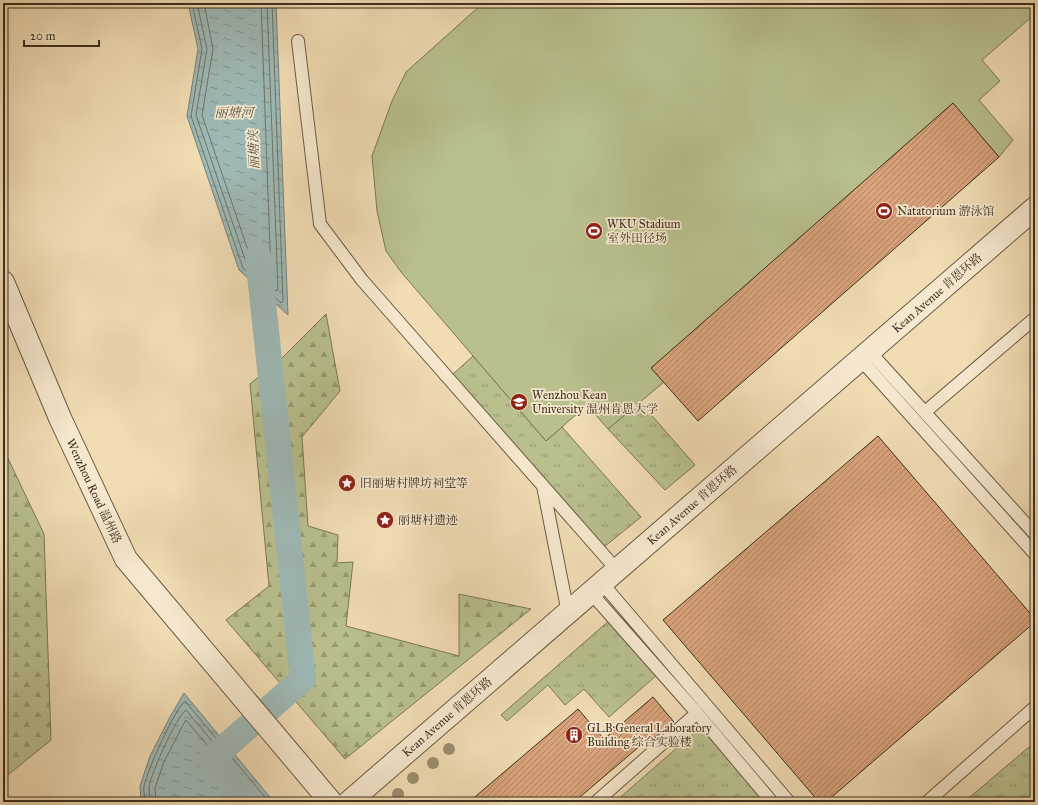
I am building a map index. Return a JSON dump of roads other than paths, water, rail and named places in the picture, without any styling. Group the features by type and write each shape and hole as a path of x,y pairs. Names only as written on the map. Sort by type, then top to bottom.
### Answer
{"street":[{"name":"Kean Avenue 肯恩环路","path":"349,802 866,356 1035,208"},
{"name":"Wenzhou Road 温州路","path":"3,282 60,418 126,560 331,802"}],"lane":[{"path":"298,41 320,224 362,280 542,485 603,582 697,713 772,802"},
{"path":"925,412 1035,318"},
{"path":"866,356 925,412 1035,534"},
{"path":"866,356 1035,554"},
{"path":"542,485 568,613"},
{"path":"603,582 789,802"},
{"path":"927,802 1035,707"},
{"path":"596,802 697,713"}],"water":[{"name":"丽塘河","path":"188,3 276,3 288,315 239,270 187,116 198,49"},
{"path":"184,693 274,802 141,802 140,786 150,756"}],"waterway":[{"path":"247,802 211,759 303,679 258,256"}],"place":[{"name":"Natatorium 游泳馆","path":"884,211"},
{"name":"WKU Stadium 室外田径场","path":"594,231"},
{"name":"Wenzhou Kean University 温州肯恩大学","path":"519,402"},
{"name":"旧丽塘村牌坊祠堂等","path":"347,483"},
{"name":"丽塘村遗迹","path":"385,520"},
{"name":"GLB·General Laboratory Building 综合实验楼","path":"574,735"}],"water label":[{"name":"丽塘浃","path":"253,150"}]}
